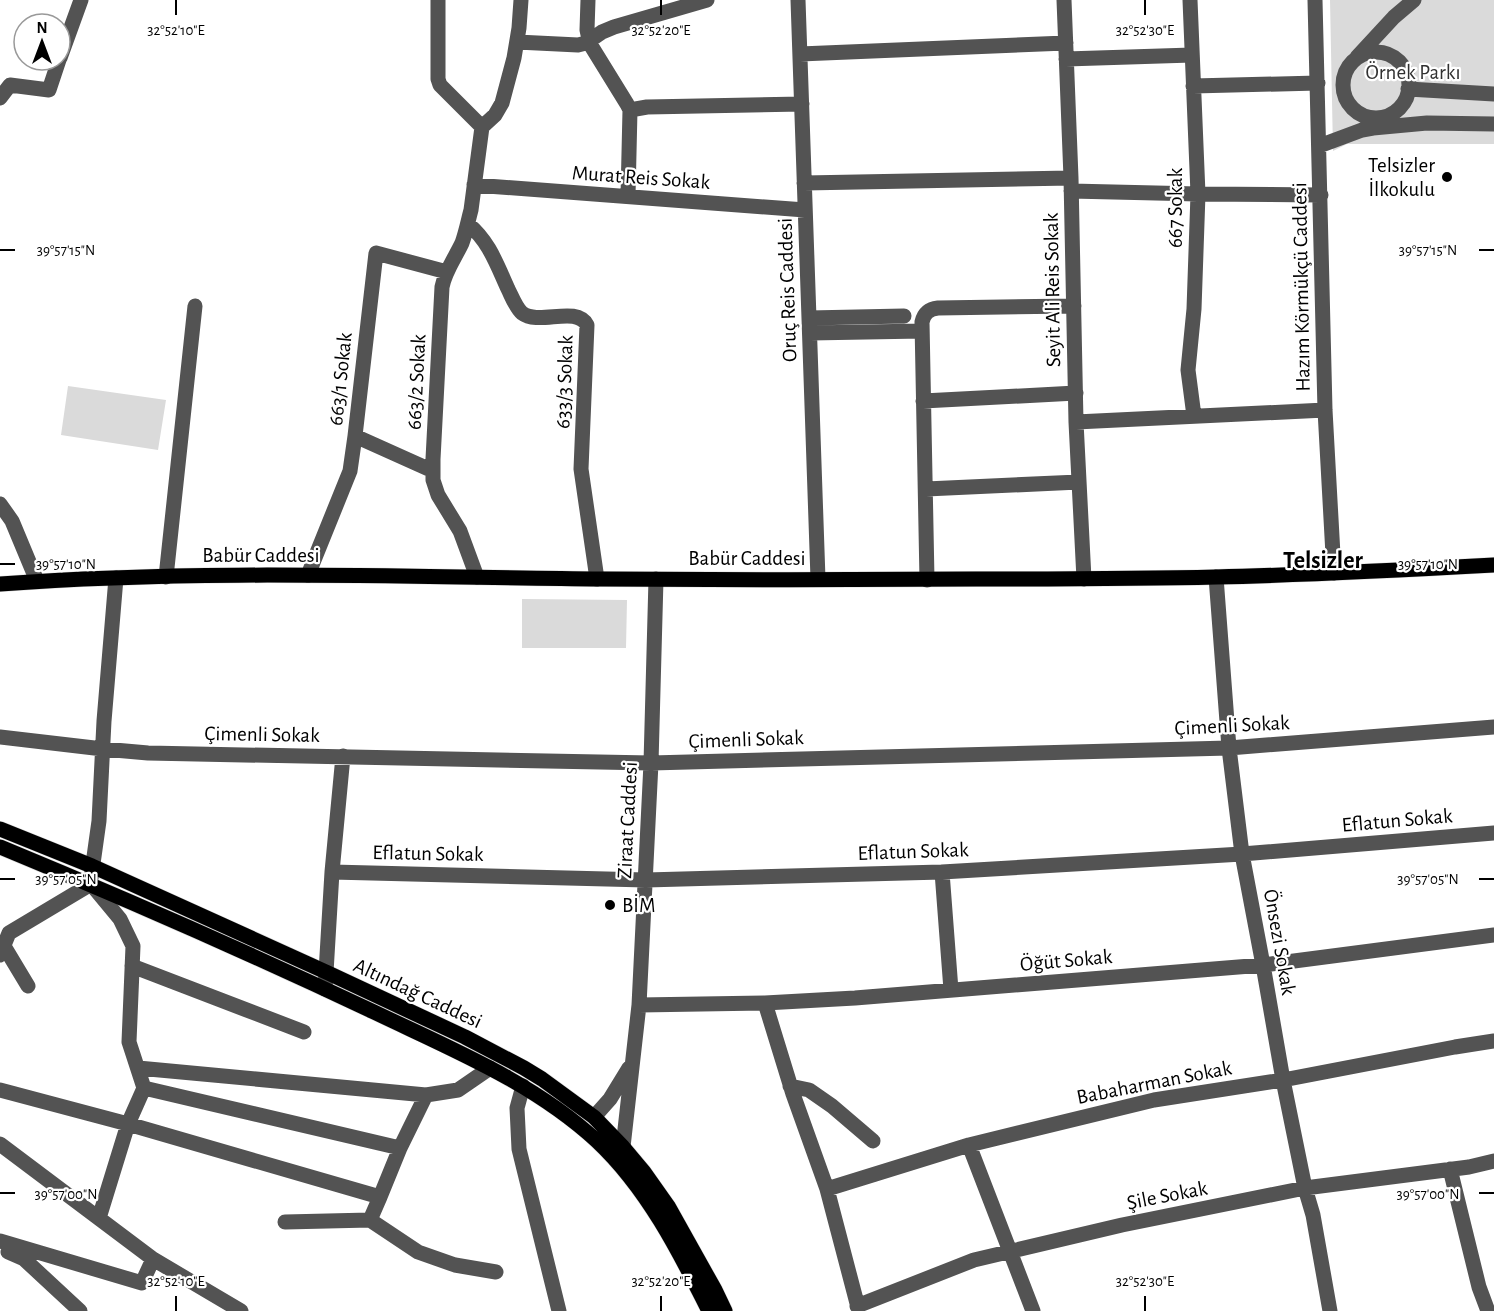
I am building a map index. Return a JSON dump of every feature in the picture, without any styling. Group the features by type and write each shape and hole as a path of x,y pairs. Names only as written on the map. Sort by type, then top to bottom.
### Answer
{"main road":[{"name":"Babür Caddesi","path":"0,584 116,578 308,575 597,579 1084,579 1334,573 1494,565"},
{"name":"Altındağ Caddesi","path":"0,829 92,866 326,972 524,1068 562,1092 594,1117 644,1172 668,1206 715,1290 724,1311"},
{"name":"Altındağ Caddesi","path":"0,847 91,884 325,989 523,1086 578,1125 619,1164 661,1222 709,1311"},
{"path":"578,1125 594,1117"}],"street":[{"path":"72,25 81,0"},
{"path":"438,0 438,79 440,85 482,127 499,110 517,42 521,0"},
{"path":"588,0 588,41 630,110 628,196"},
{"path":"517,42 582,44 614,27 707,0"},
{"name":"Oruç Reis Caddesi","path":"798,0 818,579"},
{"name":"Seyit Ali Reis Sokak","path":"1064,0 1084,579"},
{"name":"667 Sokak","path":"1190,0 1198,194 1194,309 1188,370 1194,416"},
{"name":"Hazım Körmükçü Caddesi","path":"1315,0 1325,410 1334,573"},
{"path":"1354,61 1360,56 1373,53 1393,57 1401,64 1409,82 1406,98 1401,106 1388,115 1373,118 1364,116 1349,104 1344,89 1345,74 1354,61 1394,17 1414,0"},
{"path":"800,54 1066,51 1192,55"},
{"path":"0,98 10,85 50,90 56,72"},
{"path":"1193,86 1317,83"},
{"path":"1408,89 1494,94"},
{"path":"630,110 646,107 802,104"},
{"path":"1358,112 1368,129"},
{"path":"1319,146 1368,129 1427,123 1494,123"},
{"name":"663/2 Sokak","path":"477,577 460,531 438,495 433,480 432,459 442,287 468,224 482,127"},
{"path":"804,183 1071,184 1198,194 1321,195"},
{"name":"Murat Reis Sokak","path":"474,185 806,210"},
{"name":"633/3 Sokak","path":"468,224 481,236 490,249 512,297 523,314 537,318 580,317 587,325 581,469 597,579"},
{"name":"663/1 Sokak","path":"308,575 350,471 376,253 447,273"},
{"path":"166,577 195,306"},
{"path":"927,580 923,317 933,309 1074,306"},
{"path":"809,325 904,316"},
{"path":"809,325 922,331"},
{"path":"923,401 1076,393"},
{"path":"1077,422 1325,410"},
{"path":"355,436 433,471"},
{"path":"926,489 1079,482"},
{"path":"0,504 12,521 37,581"},
{"name":"Önsezi Sokak","path":"1216,577 1229,748 1242,854 1283,1080 1305,1188 1313,1215 1330,1311"},
{"path":"99,1218 128,1124 144,1088 129,1042 133,945 120,919 91,884 99,821 104,721 116,578"},
{"name":"Ziraat Caddesi","path":"623,1147 639,1005 651,763 656,579"},
{"name":"Çimenli Sokak","path":"0,737 148,753 651,763 1229,748 1494,727"},
{"path":"325,989 332,872 343,756"},
{"name":"Eflatun Sokak","path":"332,872 646,880 942,872 1242,854 1494,833"},
{"path":"942,872 951,990"},
{"path":"28,986 2,950 9,933 91,884"},
{"name":"Öğüt Sokak","path":"639,1005 765,1003 855,998 1263,965 1494,935"},
{"path":"132,966 304,1032"},
{"path":"765,1003 790,1086 827,1189 858,1308"},
{"name":"Babaharman Sokak","path":"827,1189 969,1145 1154,1100 1283,1080 1494,1041"},
{"name":"Ziraat Caddesi","path":"594,1117 610,1099 632,1063"},
{"path":"138,1068 426,1095 458,1090 490,1068"},
{"path":"523,1086 517,1108 519,1149 559,1311"},
{"path":"790,1086 809,1090 873,1141"},
{"path":"144,1088 400,1148"},
{"path":"0,1090 128,1124 380,1197"},
{"path":"370,1220 400,1148 426,1095"},
{"path":"0,1144 153,1259 241,1311"},
{"path":"969,1145 1033,1311"},
{"name":"Şile Sokak","path":"858,1308 974,1260 1122,1225 1305,1188 1494,1161"},
{"path":"1450,1169 1479,1287 1488,1311"},
{"path":"285,1222 370,1220 418,1252 455,1265 496,1272"},
{"path":"0,1241 142,1283 153,1259"},
{"path":"0,1249 24,1259 80,1311"}],"green space":[{"name":"Örnek Parkı","path":"1330,0 1494,0 1494,144 1347,144 1333,151"},
{"path":"68,386 166,400 158,450 61,435"},
{"path":"522,599 627,600 626,648 522,648"}],"place":[{"name":"Telsizler İlkokulu","path":"1447,177"},
{"name":"BİM","path":"610,905"}],"district":[{"name":"Telsizler","path":"1323,560"}]}
